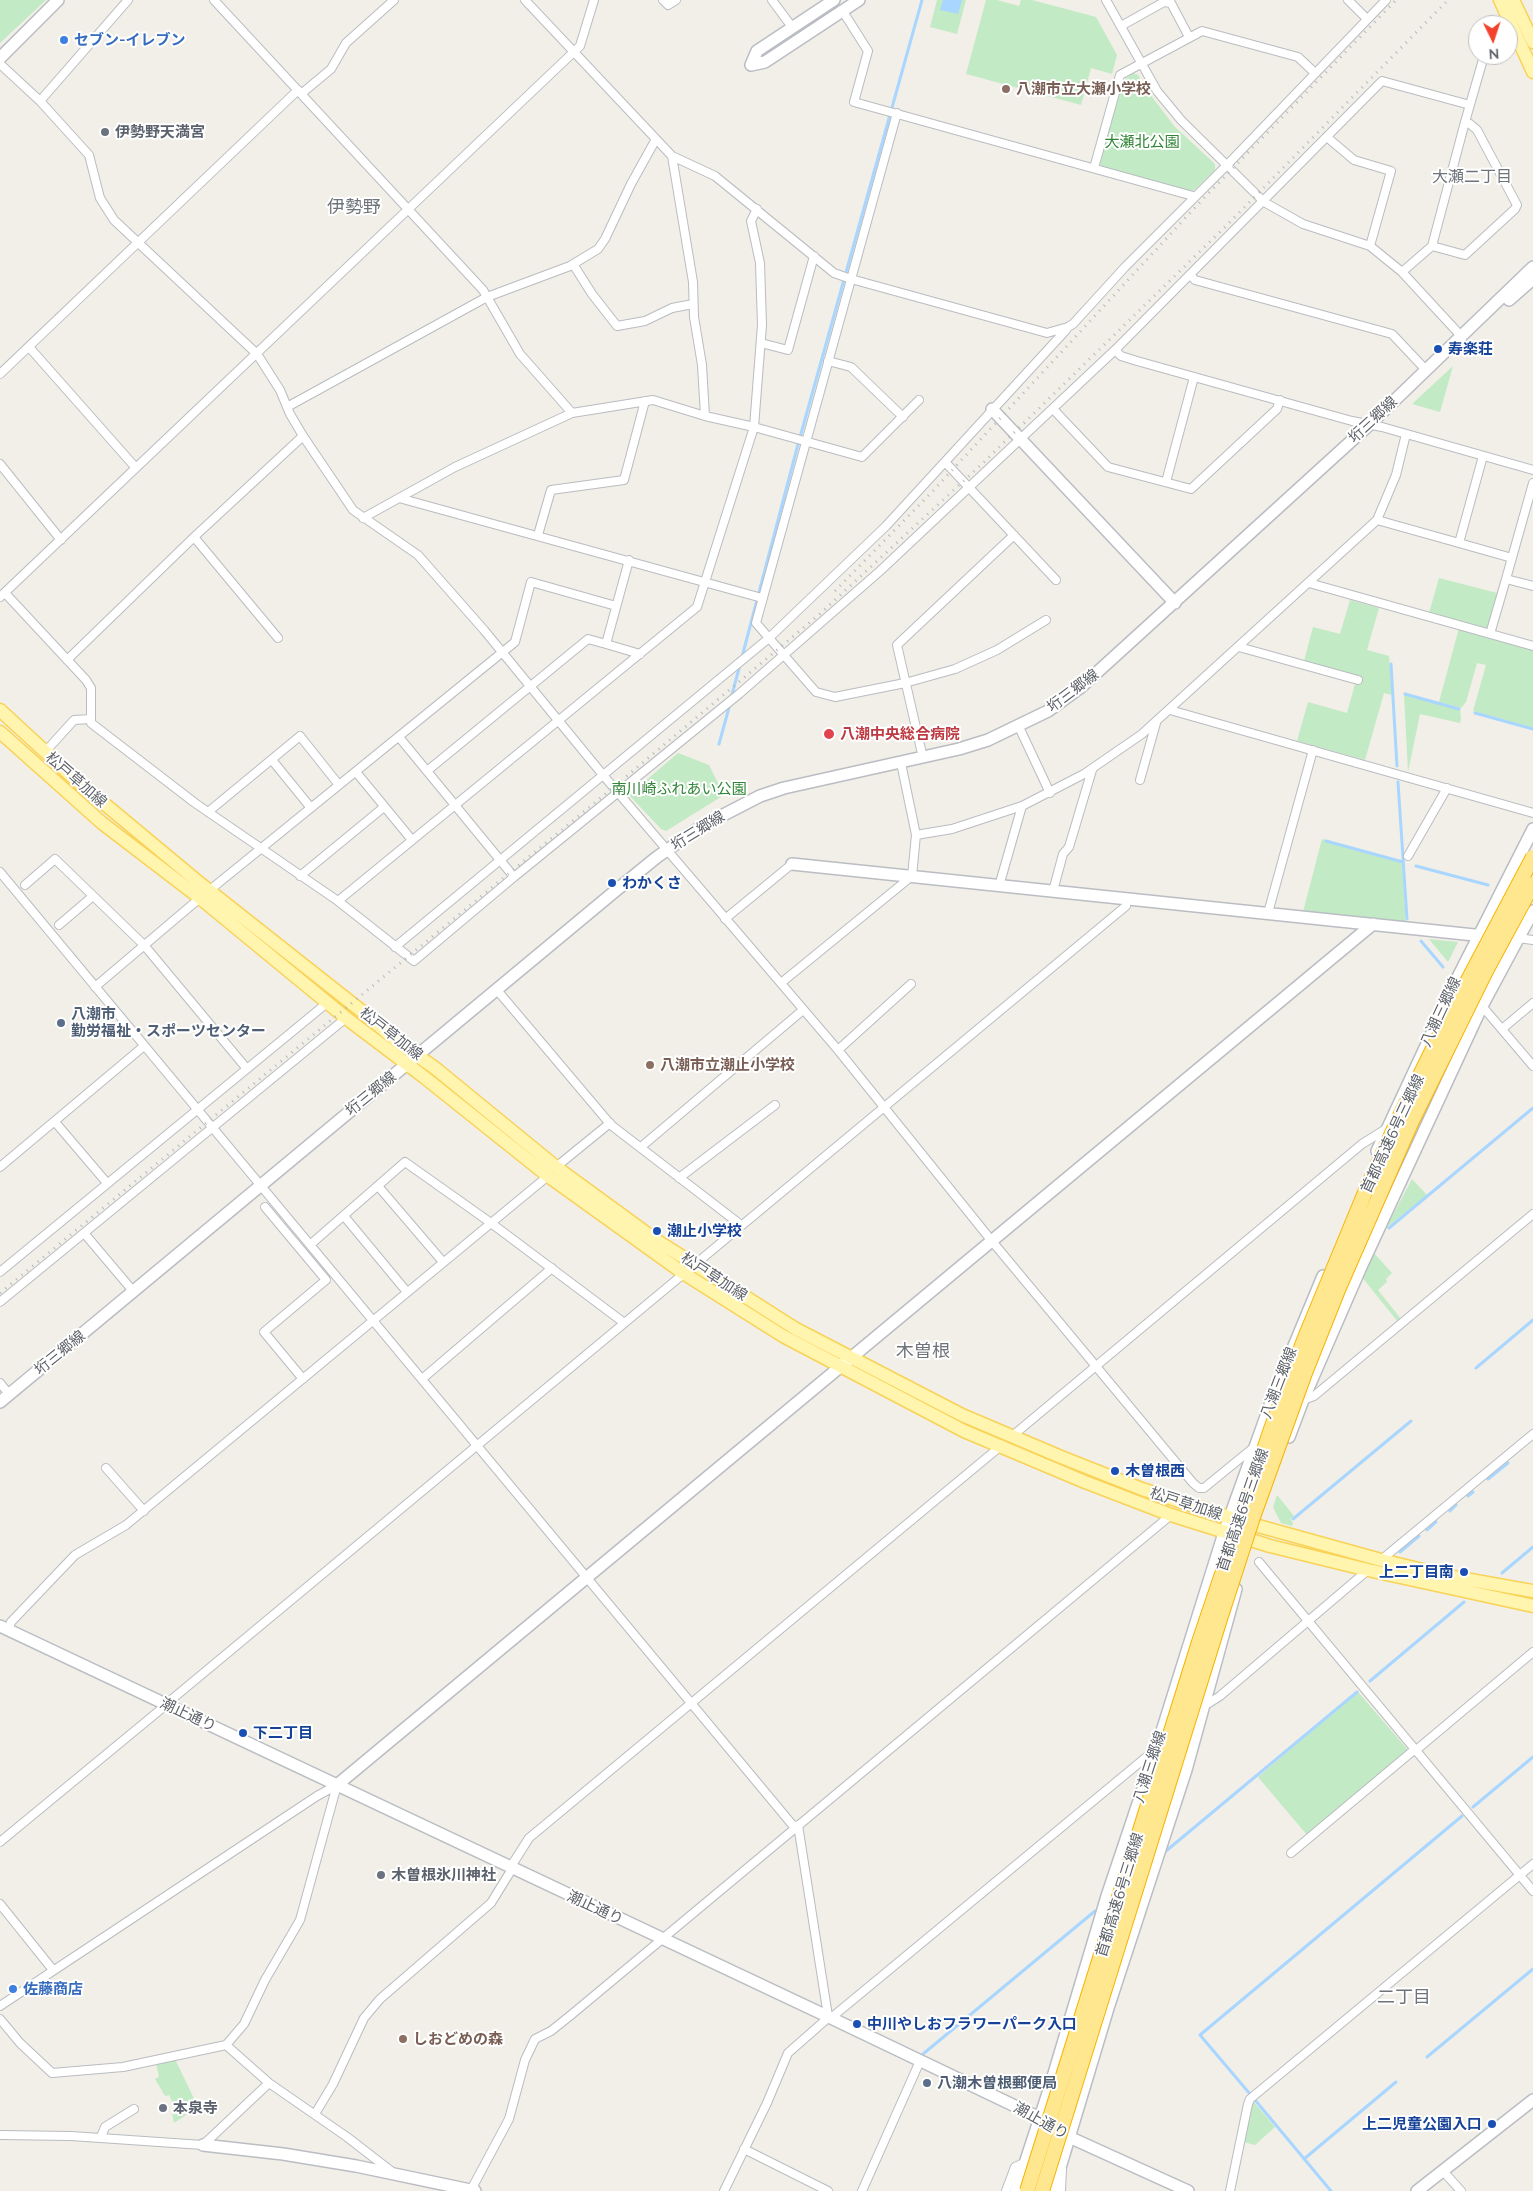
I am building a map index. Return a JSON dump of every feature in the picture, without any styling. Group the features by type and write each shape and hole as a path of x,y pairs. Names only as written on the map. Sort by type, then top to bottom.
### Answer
{"highway":[{"name":"首都高速6号三郷線","path":"1027,2191 1205,1624 1270,1429 1366,1190 1399,1118 1449,1016 1533,857"},
{"name":"首都高速6号三郷線","path":"1042,2191 1223,1610 1252,1520 1305,1373 1338,1290 1412,1121 1486,971 1533,884"}],"main road":[{"path":"1500,0 1505,15"},
{"path":"1513,0 1533,42"},
{"path":"1518,50 1533,72"},
{"name":"松戸草加線","path":"0,710 327,1003 552,1171 683,1273 783,1336 923,1411 1085,1482 1171,1515 1247,1540 1368,1570 1533,1606"},
{"name":"松戸草加線","path":"0,732 102,823 205,894 359,1009 400,1044 418,1056 552,1171 796,1330 962,1415 1011,1437 1142,1489 1256,1526 1381,1560 1448,1576 1533,1591"}],"street":[{"path":"0,58 58,0"},
{"path":"40,101 128,0"},
{"path":"214,0 483,290 520,354 572,413"},
{"path":"0,374 299,92 331,69 346,43 394,0"},
{"path":"525,0 672,156 709,172 757,208 840,276 1047,333 1068,327"},
{"path":"594,0 580,46 2,595 67,660 91,688 92,723 208,812 338,901 414,961 514,877 619,794 854,595 1115,350 1328,138 1382,81 1470,105"},
{"path":"663,0 668,5 676,0"},
{"path":"772,0 792,27"},
{"path":"834,0 757,51 751,65 765,62 859,0"},
{"path":"1106,0 1157,91 1181,120 1264,202 1303,224 1370,246 1402,272 1462,337"},
{"path":"1348,0 1367,19"},
{"path":"396,947 769,638 886,526 1068,327 1386,0"},
{"path":"1121,26 1164,2 1171,3 1189,37"},
{"path":"842,10 868,51 854,102 1194,196"},
{"path":"1094,168 1120,75 1202,31 1298,57 1315,73"},
{"path":"0,64 40,101 89,155 104,207 114,220 257,354 280,390 303,436 353,510 418,554 619,794 838,1050 991,1240 1199,1488 1204,1488 1255,1446"},
{"path":"1402,272 1432,246 1481,65"},
{"path":"897,113 756,623 816,692 835,697 906,683 955,669 983,657 1026,634 1046,620"},
{"path":"1432,246 1465,255 1517,205 1477,130 1465,122"},
{"path":"1328,138 1354,160 1391,171 1370,246"},
{"path":"287,407 487,298 573,264 598,249 605,239 630,184 656,139"},
{"path":"672,156 693,282 693,304 702,365 705,416"},
{"path":"338,901 697,607 754,427 762,343 760,263 751,221 757,208"},
{"path":"762,343 788,350 814,256"},
{"path":"573,264 592,294 617,326 645,321 672,308 693,304"},
{"name":"垳三郷線","path":"0,1402 668,849 702,826 760,796 811,781 923,758 988,740 1048,711 1081,687 1370,424 1533,267"},
{"path":"1190,275 1195,280 1392,334 1426,370"},
{"name":"垳三郷線","path":"1462,337 1533,279"},
{"path":"29,347 136,468"},
{"path":"1115,350 1121,356 1194,377 1352,422 1370,424 1533,470"},
{"path":"828,361 851,367 903,417"},
{"path":"1166,482 1194,377"},
{"path":"363,518 455,468 572,413 653,400 705,416 754,427 862,457 919,400"},
{"path":"1053,409 1108,467 1191,489 1277,409 1280,400"},
{"path":"538,535 551,490 624,480 645,401"},
{"path":"992,409 1175,603"},
{"path":"916,836 952,829 1022,806 1092,770 1128,746 1310,583 1377,520 1396,475 1406,434"},
{"path":"67,660 194,537 303,436"},
{"path":"1458,543 1483,456"},
{"path":"945,462 1056,580"},
{"path":"0,464 60,540"},
{"path":"1490,634 1533,483"},
{"path":"399,498 762,598"},
{"path":"1377,520 1512,558"},
{"path":"923,758 897,645 1014,535"},
{"path":"194,537 278,638"},
{"path":"606,644 629,560"},
{"path":"1506,579 1533,586"},
{"path":"95,987 205,894 515,642 531,582 616,606"},
{"path":"1310,583 1533,646"},
{"path":"427,770 588,639 640,654"},
{"path":"1239,647 1358,680"},
{"path":"1170,710 1533,813"},
{"path":"45,752 74,720 92,719"},
{"path":"1140,780 1156,722"},
{"path":"1019,726 1050,793"},
{"path":"208,812 300,736 340,785"},
{"path":"399,736 514,877"},
{"path":"1268,913 1313,750"},
{"path":"272,760 312,808"},
{"path":"781,983 912,876 916,836 901,763"},
{"path":"1053,891 1063,854 1069,847 1092,770"},
{"path":"356,772 412,840"},
{"path":"1408,856 1447,788"},
{"path":"999,886 1022,806"},
{"path":"300,876 384,807"},
{"name":"八潮三郷線","path":"1016,2191 1107,1896 1171,1704 1224,1533 1274,1394 1386,1129 1478,936 1533,829"},
{"path":"25,885 55,859 144,945 247,1069"},
{"path":"725,919 792,864 1478,936 1533,940"},
{"path":"0,872 260,1186 335,1273 690,1704 796,1826 829,2017"},
{"path":"59,925 93,896"},
{"path":"0,1842 477,1446 623,1322 1126,906 1127,898"},
{"name":"八潮三郷線","path":"1256,1526 1303,1400 1364,1260 1482,1006 1533,911"},
{"path":"0,2006 317,1796 337,1785 1373,924"},
{"path":"838,1050 911,984"},
{"path":"498,990 610,1123 741,1225"},
{"path":"0,1272 327,1003"},
{"path":"1502,1029 1533,1003"},
{"path":"1482,1006 1533,1066"},
{"path":"641,1147 803,1010"},
{"path":"0,1302 346,1018"},
{"path":"0,1167 144,1046"},
{"path":"315,2114 333,2084 364,2018 380,1999 491,1903 529,1838 1362,1144 1386,1129 1409,1118 1424,1099 1446,1084"},
{"path":"679,1178 775,1105"},
{"path":"55,1122 107,1183"},
{"path":"4,1628 75,1555 126,1525 144,1511 610,1123"},
{"path":"310,1244 405,1162 491,1223 623,1322"},
{"path":"378,1186 443,1262"},
{"path":"265,1207 326,1280"},
{"path":"1274,1394 1303,1400 1314,1396 1533,1214"},
{"path":"344,1216 407,1292"},
{"path":"84,1233 133,1292"},
{"path":"422,1379 552,1268"},
{"path":"303,1379 264,1332 335,1273"},
{"path":"0,1383 9,1394"},
{"path":"1224,1533 1241,1526 1250,1512 1275,1442 1303,1400"},
{"path":"1381,1560 1533,1434"},
{"path":"106,1468 144,1511"},
{"path":"0,2135 203,2144 282,2154 395,2174 473,2191 509,2119 525,2060 535,2040 552,2030 1171,1515"},
{"path":"1185,1659 1201,1650 1208,1635 1235,1552 1247,1540 1256,1526"},
{"path":"1053,2191 1109,2005 1186,1770 1247,1540"},
{"path":"1259,1562 1533,1891"},
{"path":"1171,1704 1202,1708 1220,1696 1368,1570"},
{"name":"潮止通り","path":"4,1628 829,2017 1040,2118 1069,2137 1188,2191"},
{"path":"1291,1853 1533,1652"},
{"path":"724,2191 767,2103 788,2053 829,2017 1157,1747"},
{"path":"0,2019 20,2043 52,2073 123,2067 226,2045 244,2024 265,1980 300,1920 337,1785"},
{"path":"1230,2191 1250,2099 1533,1864"},
{"path":"0,1904 53,1970"},
{"path":"226,2045 269,2083 315,2114 395,2174"},
{"path":"862,2191 920,2061"},
{"path":"203,2144 269,2083"},
{"path":"1416,2191 1533,2100"},
{"path":"101,2138 105,2127 134,2109"},
{"path":"744,2149 828,2191"},
{"path":"1006,2191 1014,2167 1026,2162"},
{"path":"1061,2162 1063,2181 1061,2191"},
{"path":"1443,2171 1461,2191"}],"green space":[{"path":"0,0 46,0 0,43"},
{"path":"937,0 966,0 957,34 930,27"},
{"path":"986,0 997,0 1019,6 1021,0 1032,0 1096,17 1117,55 1112,74 1091,68 1081,105 966,74"},
{"name":"大瀬北公園","path":"1133,73 1138,75 1146,89 1175,127 1215,164 1215,170 1194,190 1189,191 1102,167 1100,163 1123,81"},
{"path":"1453,366 1440,412 1412,404"},
{"path":"1439,578 1497,593 1488,629 1429,613"},
{"path":"1350,600 1379,608 1367,650 1389,656 1392,695 1384,693 1365,760 1297,741 1308,702 1347,713 1355,684 1358,685 1360,676 1304,661 1313,627 1340,634"},
{"path":"1459,628 1533,648 1533,728 1473,711 1486,665 1477,663 1466,702 1461,708 1439,702"},
{"path":"1404,694 1460,710 1461,719 1460,723 1420,714 1408,772"},
{"name":"南川崎ふれあい公園","path":"678,753 709,765 724,795 666,831 661,829 629,795"},
{"path":"1322,839 1402,861 1406,924 1303,912"},
{"path":"1429,939 1458,942 1448,962"},
{"path":"1412,1179 1427,1195 1386,1228"},
{"path":"1373,1252 1392,1273 1386,1279 1387,1282 1378,1290 1401,1319 1398,1322 1361,1276"},
{"path":"1277,1495 1294,1516 1290,1519 1293,1523 1292,1526 1281,1523 1273,1507"},
{"path":"1358,1692 1408,1750 1307,1835 1258,1777"},
{"path":"175,2059 198,2107 174,2123 172,2113 176,2110 169,2095 165,2096 155,2079 159,2077 156,2063"},
{"path":"1253,2101 1275,2127 1255,2145 1243,2142"}],"water":[{"path":"943,0 962,0 958,14 940,10"}],"waterway":[{"path":"742,657 797,448 922,0"},
{"path":"1391,664 1397,766"},
{"path":"731,698 740,665"},
{"path":"1405,694 1459,709"},
{"path":"719,744 730,704"},
{"path":"1475,713 1533,729"},
{"path":"1398,782 1407,919"},
{"path":"1326,841 1403,862"},
{"path":"1416,866 1488,885"},
{"path":"1421,941 1443,967"},
{"path":"1389,1228 1533,1108"},
{"path":"1476,1368 1533,1320"},
{"path":"1293,1519 1411,1421"},
{"path":"1488,1479 1508,1463"},
{"path":"1468,1496 1473,1492"},
{"path":"1450,1511 1456,1505"},
{"path":"1427,1530 1436,1522"},
{"path":"1400,1552 1419,1536"},
{"path":"1502,1573 1533,1547"},
{"path":"1370,1681 1464,1602"},
{"path":"1166,1851 1357,1692"},
{"path":"1473,1807 1533,1757"},
{"path":"1250,2094 1200,2035 1462,1816"},
{"path":"923,2054 1095,1911"},
{"path":"1427,2057 1533,1969"},
{"path":"1304,2159 1396,2082"},
{"path":"1255,2100 1331,2191"}],"railway":[{"path":"835,591 931,493 1202,200 1396,0"},
{"path":"0,1293 609,791 821,613 984,462 1227,225 1448,0"}],"place":[{"name":"セブン-イレブン","path":"64,40"},
{"name":"八潮市立大瀬小学校","path":"1006,89"},
{"name":"伊勢野天満宮","path":"105,132"},
{"name":"寿楽荘","path":"1438,349"},
{"name":"八潮中央総合病院","path":"829,734"},
{"name":"わかくさ","path":"612,883"},
{"name":"八潮市 勤労福祉・スポーツセンター","path":"61,1023"},
{"name":"八潮市立潮止小学校","path":"650,1065"},
{"name":"潮止小学校","path":"657,1231"},
{"name":"木曽根西","path":"1115,1471"},
{"name":"上二丁目南","path":"1464,1572"},
{"name":"下二丁目","path":"243,1733"},
{"name":"木曽根氷川神社","path":"381,1875"},
{"name":"佐藤商店","path":"13,1989"},
{"name":"中川やしおフラワーパーク入口","path":"857,2024"},
{"name":"しおどめの森","path":"403,2039"},
{"name":"八潮木曽根郵便局","path":"927,2083"},
{"name":"本泉寺","path":"163,2108"},
{"name":"上二児童公園入口","path":"1492,2124"}],"district":[{"name":"大瀬二丁目","path":"1472,177"},
{"name":"伊勢野","path":"354,208"},
{"name":"木曽根","path":"923,1352"},
{"name":"二丁目","path":"1404,1998"}]}
